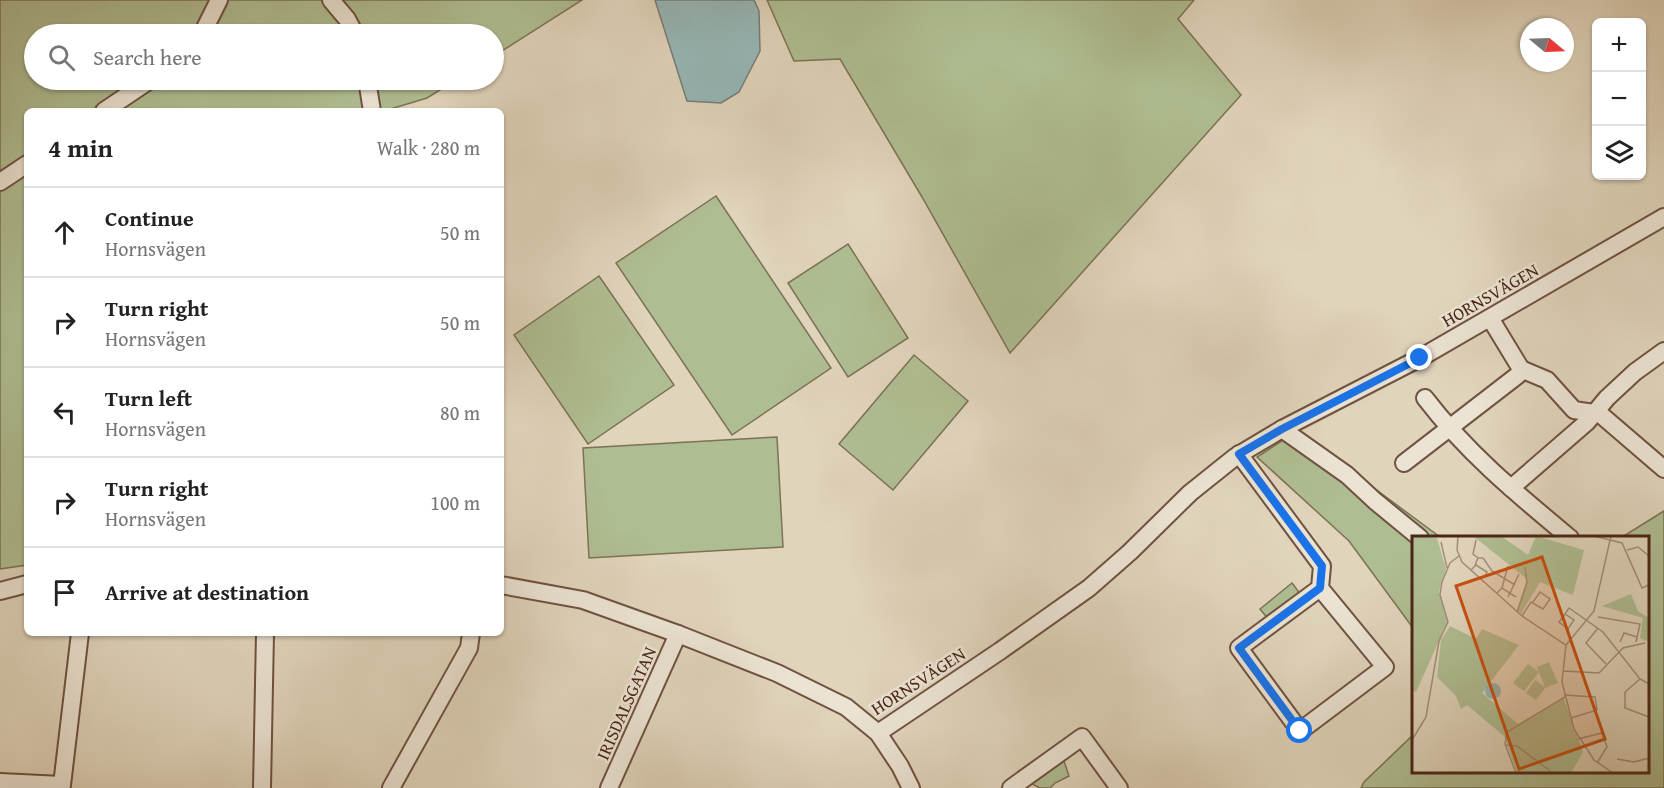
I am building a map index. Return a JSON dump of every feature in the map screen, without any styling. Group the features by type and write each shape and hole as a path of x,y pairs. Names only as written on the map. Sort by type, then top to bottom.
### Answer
{"street":[{"path":"207,24 219,0"},
{"path":"331,0 350,24"},
{"path":"108,108 135,90"},
{"path":"369,90 372,108"},
{"path":"0,182 24,166"},
{"name":"HORNSVÄGEN","path":"504,586 583,600 777,673 846,706 878,733 1089,588 1130,552 1190,493 1239,454 1282,429 1420,358 1664,217"},
{"path":"1490,318 1521,369 1547,380 1574,410 1600,414 1664,469"},
{"path":"1510,488 1595,413 1606,398 1635,372 1664,351"},
{"path":"1404,463 1447,427 1518,375 1521,369"},
{"path":"1425,398 1447,427 1481,463 1569,536"},
{"path":"1282,429 1347,475 1419,536"},
{"path":"1239,454 1322,566 1320,588 1384,667 1300,731 1239,648 1320,588"},
{"path":"0,591 24,585"},
{"name":"IRISDALSGATAN","path":"609,788 678,634"},
{"path":"0,782 62,785 80,636"},
{"path":"262,788 265,636"},
{"path":"391,788 469,648 471,636"},
{"path":"878,733 900,766 911,788"},
{"path":"1011,788 1082,737 1119,788"}],"green space":[{"path":"0,0 582,0 504,50 504,24 24,24 24,90 440,90 427,98 394,108 24,108 24,565 0,569"},
{"path":"767,0 1194,0 1178,19 1241,95 1010,353 922,197 840,59 794,61"},
{"path":"716,196 831,368 732,435 616,263"},
{"path":"848,244 908,338 848,377 788,283"},
{"path":"599,276 674,385 588,444 514,335"},
{"path":"914,355 968,401 893,490 839,444"},
{"path":"1297,431 1439,536 1412,536 1412,627 1349,541 1257,457"},
{"path":"777,437 783,547 589,558 583,448"},
{"path":"1664,511 1664,788 1361,788 1364,782 1412,736 1412,773 1649,773 1649,536 1624,536"},
{"path":"1292,583 1301,595 1269,620 1260,609"},
{"path":"1064,761 1069,776 1050,788 1040,788 1032,784 1045,769"}],"water":[{"path":"655,0 754,0 759,11 760,51 739,92 721,103 687,101"}],"route":[{"path":"1300,731 1239,648 1320,588 1322,566 1239,454 1282,429 1420,358"}]}
